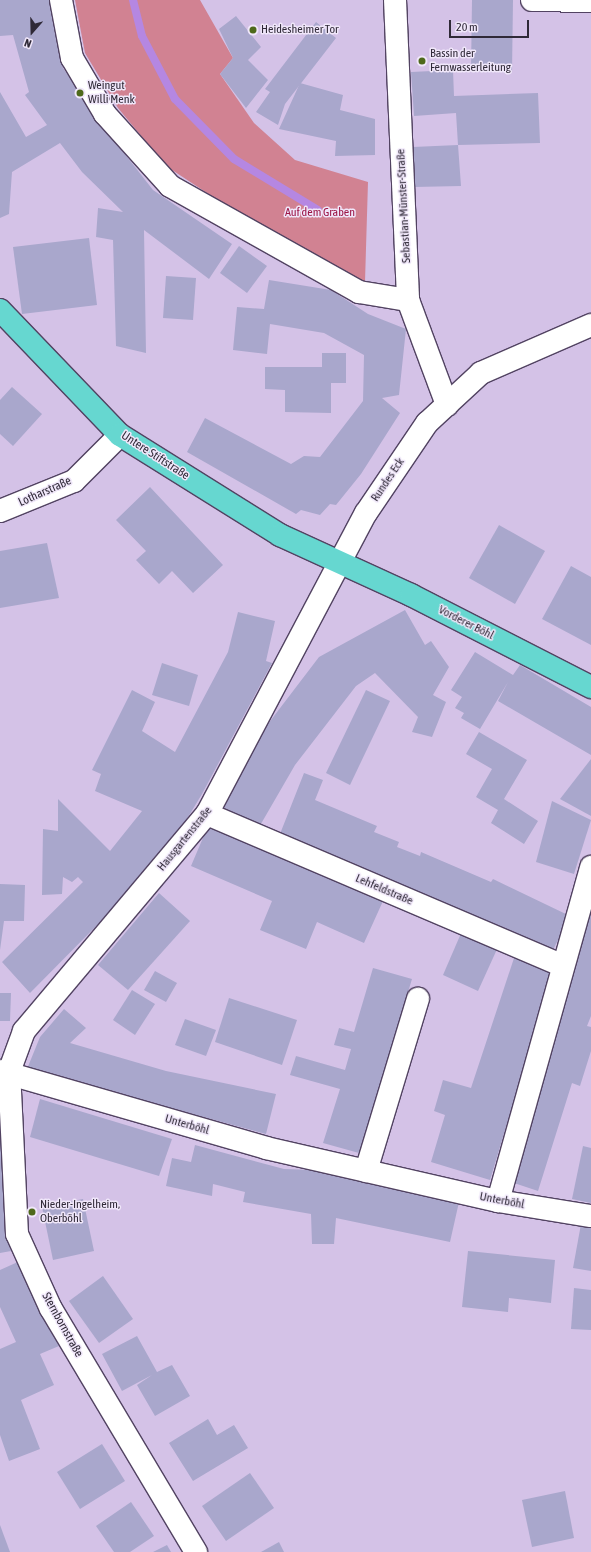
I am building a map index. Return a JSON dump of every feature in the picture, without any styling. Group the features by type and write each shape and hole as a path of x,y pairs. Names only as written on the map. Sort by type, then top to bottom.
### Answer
{"main road":[{"name":"Untere Stiftstraße","path":"0,310 120,435 280,535 340,562"},
{"name":"Vorderer Böhl","path":"340,562 591,687"}],"street":[{"path":"61,0 72,58 105,114 170,186 359,292 408,300"},
{"name":"Sebastian-Münster-Straße","path":"395,0 408,300 447,404"},
{"path":"532,0 591,1"},
{"name":"Rundes Eck","path":"340,562 366,513 427,423 447,404 480,373 591,325"},
{"name":"Lotharstraße","path":"0,511 74,481 120,435"},
{"name":"Hausgartenstraße","path":"5,1072 24,1031 207,814 340,562"},
{"name":"Lehfeldstraße","path":"207,814 562,965"},
{"path":"498,1201 562,965 591,867"},
{"path":"366,1171 418,999"},
{"name":"Unterböhl","path":"5,1072 266,1148 498,1201 591,1216"},
{"name":"Sternbornstraße","path":"5,1072 17,1234 51,1309 196,1552"}],"green space":[{"name":"Auf dem Graben","path":"75,0 200,0 233,58 220,74 254,123 295,160 368,182 365,282 289,247 166,166 118,108 85,53"}],"building":[{"path":"0,0 49,0 63,68 117,144 153,190 232,244 209,279 144,230 146,353 116,346 113,240 96,237 98,208 123,212 82,172 60,143 12,172 9,214 0,218 0,92 26,137 47,125 25,95 29,92 13,35 0,36"},
{"path":"472,0 513,0 512,72 471,71"},
{"path":"236,16 261,47 248,60 268,80 246,108 220,74 233,58 219,29"},
{"path":"316,22 336,38 285,104 278,125 256,112 270,92 265,89"},
{"path":"453,70 454,96 538,93 540,143 458,145 456,113 414,116 411,72"},
{"path":"300,83 343,95 340,110 375,119 375,155 335,156 336,141 279,129"},
{"path":"458,145 461,186 414,187 413,147"},
{"path":"89,238 97,305 22,314 13,247"},
{"path":"239,246 267,266 247,293 220,273"},
{"path":"166,276 196,278 193,320 163,318"},
{"path":"269,280 331,290 368,314 406,329 399,395 382,398 400,413 361,474 336,505 330,504 320,515 301,510 296,514 187,452 205,418 291,464 304,456 320,457 363,401 364,355 324,333 270,324 267,354 233,350 237,307 264,309"},
{"path":"322,353 346,353 346,383 331,383 331,413 285,412 285,390 265,389 265,367 322,367"},
{"path":"12,387 42,414 13,446 0,434 0,400"},
{"path":"150,487 223,565 193,593 172,571 159,584 136,560 146,551 116,520"},
{"path":"499,525 545,551 515,604 469,578"},
{"path":"47,543 59,598 0,608 0,551"},
{"path":"571,566 591,577 591,645 542,619"},
{"path":"405,610 425,645 431,641 449,667 433,695 446,702 432,737 412,732 418,717 375,673 356,686 295,765 258,829 217,807 258,737 319,657"},
{"path":"238,612 275,621 266,661 272,663 202,794 179,832 113,909 30,993 2,962 83,882 78,877 72,882 63,877 62,894 42,895 43,829 58,831 58,799 110,851 142,811 95,791 101,774 92,770 132,690 155,702 142,731 175,752 228,652"},
{"path":"475,652 513,675 520,665 591,707 591,755 498,701 508,682 480,729 461,718 464,713 455,708 462,697 451,690"},
{"path":"162,663 198,675 189,706 152,695"},
{"path":"366,690 390,701 350,785 326,773"},
{"path":"479,732 527,760 504,799 538,821 524,844 491,823 498,810 476,797 492,769 466,754"},
{"path":"591,759 591,816 560,799"},
{"path":"304,773 323,780 315,800 377,826 374,832 399,842 397,847 420,856 421,852 491,882 493,879 570,916 551,954 278,839"},
{"path":"552,801 591,820 574,874 536,862"},
{"path":"208,826 383,901 364,943 317,922 306,949 260,930 272,901 191,866"},
{"path":"0,884 25,885 24,921 4,921 0,950"},
{"path":"159,893 190,921 128,990 98,965"},
{"path":"591,894 591,1016 587,1026 591,1027 591,1051 580,1086 572,1083 538,1191 508,1181"},
{"path":"462,931 498,947 478,991 443,975"},
{"path":"515,955 554,968 490,1180 431,1162 445,1115 434,1111 443,1080 471,1088"},
{"path":"373,968 412,979 359,1153 323,1143 340,1089 290,1075 296,1056 345,1070 351,1049 334,1045 339,1028 354,1032"},
{"path":"155,971 177,983 166,1002 144,990"},
{"path":"132,990 155,1004 135,1035 113,1020"},
{"path":"0,993 11,993 10,1021 0,1021"},
{"path":"229,998 297,1020 282,1065 215,1042"},
{"path":"64,1009 86,1028 70,1043 166,1071 276,1094 266,1134 27,1069 40,1037"},
{"path":"185,1019 216,1030 206,1056 175,1045"},
{"path":"0,1095 6,1222 11,1251 0,1253"},
{"path":"40,1099 172,1139 159,1176 30,1137"},
{"path":"195,1145 284,1169 312,1170 459,1202 450,1242 336,1218 334,1244 312,1244 311,1214 243,1202 245,1192 213,1184 212,1196 166,1186 172,1158 191,1162"},
{"path":"583,1146 591,1148 591,1203 572,1199"},
{"path":"83,1199 94,1251 53,1260 42,1207"},
{"path":"581,1224 591,1226 591,1271 573,1268"},
{"path":"468,1251 555,1260 551,1303 509,1298 508,1312 462,1307"},
{"path":"20,1261 59,1346 40,1354 54,1385 21,1400 40,1449 9,1461 0,1435 0,1349 16,1342 0,1307 0,1270"},
{"path":"103,1276 133,1319 99,1343 69,1301"},
{"path":"574,1288 591,1290 591,1330 571,1329"},
{"path":"137,1336 157,1372 172,1365 190,1396 155,1416 137,1385 152,1375 122,1391 102,1354"},
{"path":"208,1419 217,1435 234,1425 248,1448 193,1481 169,1443"},
{"path":"102,1444 125,1481 80,1509 57,1472"},
{"path":"250,1473 274,1508 226,1541 202,1506"},
{"path":"565,1491 574,1538 532,1547 522,1500"},
{"path":"131,1502 154,1536 130,1552 114,1552 96,1526"},
{"path":"0,1525 10,1552 0,1552"},
{"path":"279,1542 284,1552 261,1552"},
{"path":"167,1545 171,1552 153,1552"}],"waterway":[{"path":"133,0 142,36 175,99 234,159 318,210"}],"place":[{"name":"Heidesheimer Tor","path":"253,30"},
{"name":"Bassin der Fernwasserleitung","path":"422,61"},
{"name":"Weingut Willi Menk","path":"80,93"},
{"name":"Nieder-Ingelheim, Oberböhl","path":"32,1212"}]}
